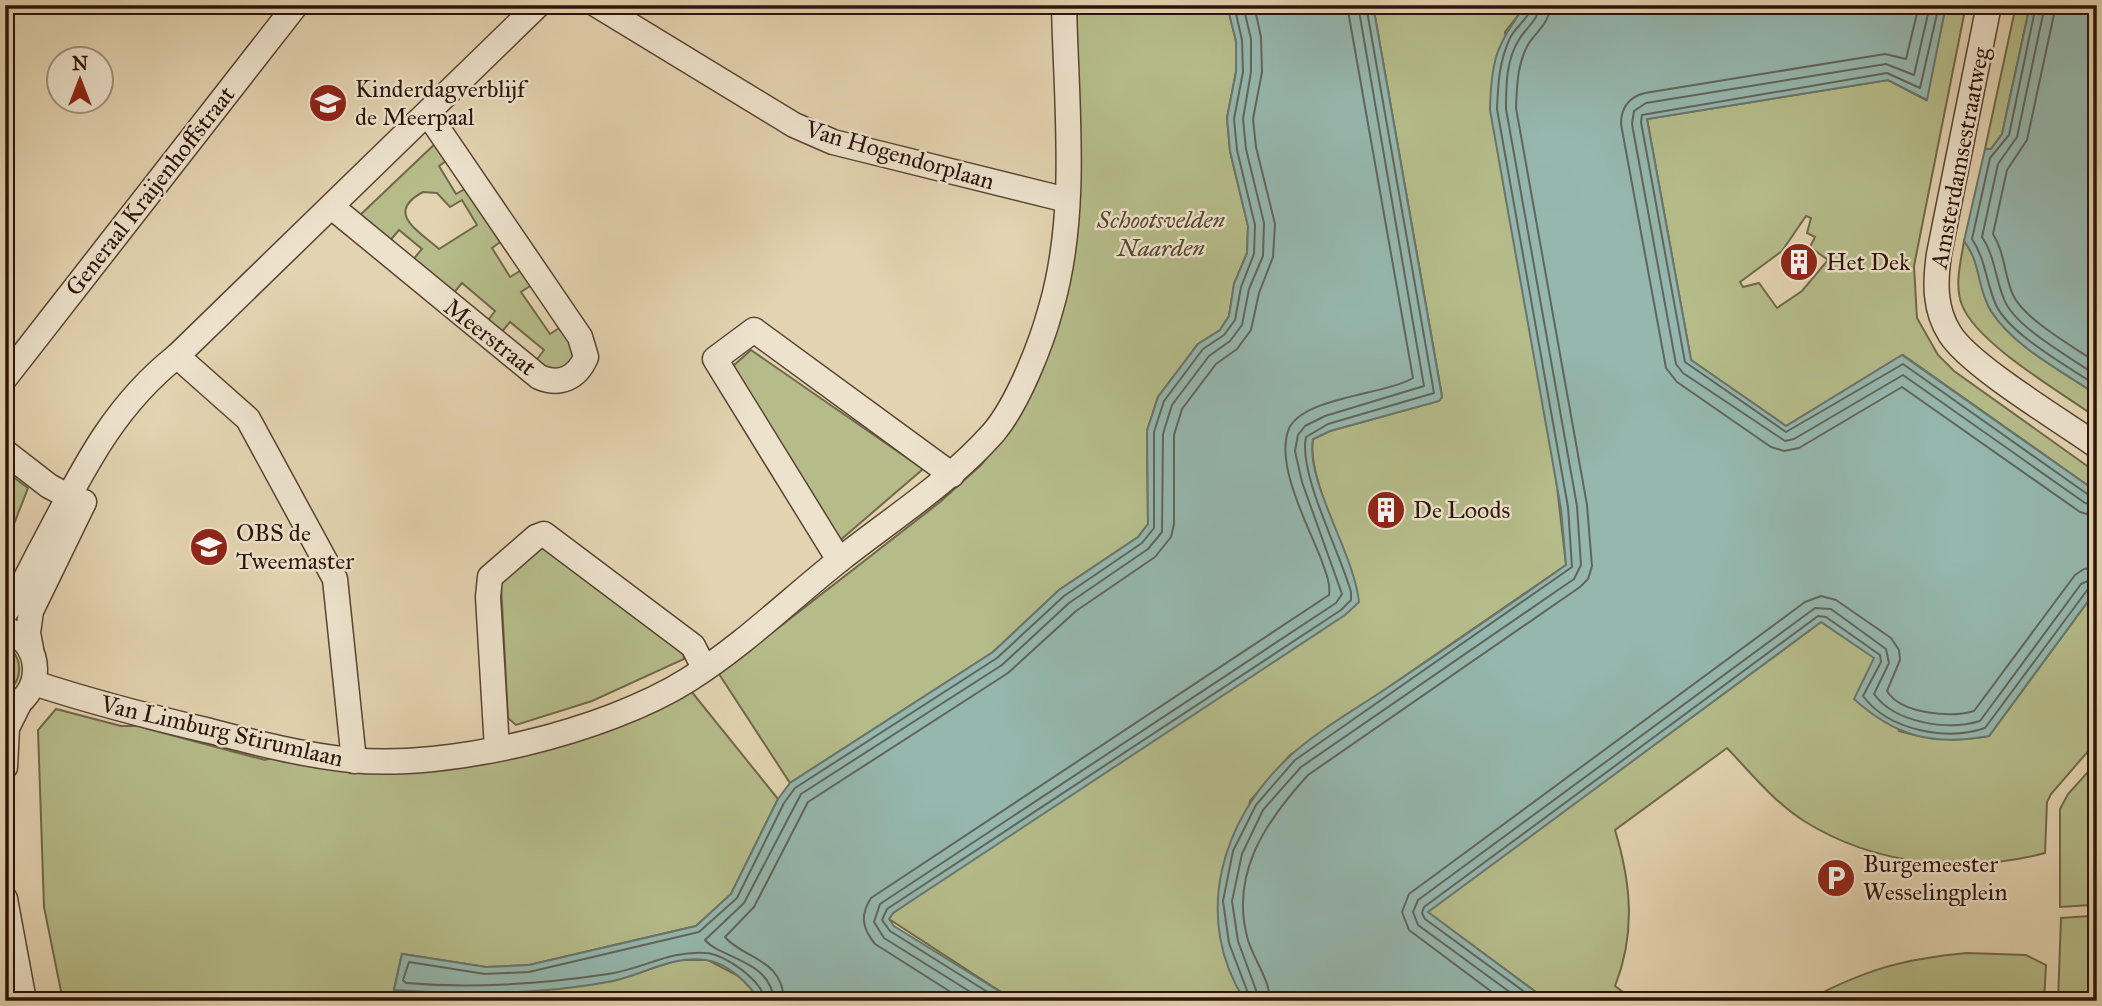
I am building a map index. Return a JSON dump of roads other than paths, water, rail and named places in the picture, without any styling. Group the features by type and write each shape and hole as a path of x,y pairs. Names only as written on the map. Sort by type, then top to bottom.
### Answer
{"street":[{"name":"Generaal Kraijenhoffstraat","path":"5,378 296,5"},
{"path":"5,613 76,501 177,356 538,5"},
{"name":"Van Hogendorplaan","path":"597,5 794,125 823,138 1067,200"},
{"name":"Van Limburg Stirumlaan","path":"34,683 109,707 280,749 354,761 432,758 497,749 584,725 641,704 688,680 763,628 839,560 952,475 997,428 1026,374 1051,309 1060,264 1067,200 1064,5"},
{"name":"Amsterdamsestraatweg","path":"1989,5 1939,254 1936,275 1938,307 1950,335 1970,356 2097,446"},
{"name":"Meerstraat","path":"332,207 539,377 560,382 573,376 586,357 580,337 428,114"},
{"path":"839,560 715,359 754,330 952,475"},
{"path":"177,356 248,419 335,579 354,761"},
{"path":"5,452 76,501"},
{"path":"5,767 7,728 12,707 34,683 35,660 28,633 31,611 76,501"},
{"path":"497,749 488,597 490,577 536,537 544,534 693,646 704,668"},
{"path":"5,629 23,639 31,649"},
{"path":"5,899 24,1001"}],"water":[{"path":"1227,5 1373,5 1442,397 1439,401 1330,431 1313,439 1312,456 1316,475 1349,562 1359,602 1345,615 893,913 889,919 894,926 1015,1001 760,1001 750,987 730,970 714,962 694,959 682,960 613,981 559,989 476,993 394,990 402,954 486,967 529,965 696,926 731,894 778,799 790,783 993,652 1059,590 1138,537 1148,524 1147,431 1158,397 1198,344 1220,330 1229,316 1234,284 1247,253 1248,226 1230,151 1227,118 1236,72 1236,41"},
{"path":"1526,5 1946,5 1927,100 1888,80 1647,119 1691,360 1786,426 1902,355 2097,492 2097,589 1989,736 1969,739 1916,736 1870,712 1854,699 1874,658 1821,622 1428,912 1548,1001 1245,1001 1229,969 1220,937 1218,904 1222,871 1231,839 1246,809 1266,781 1290,756 1315,736 1566,565 1561,509 1490,110 1497,54 1508,31"},
{"path":"2030,5 2097,5 2097,395 2039,358 2001,324 1987,303 1973,258 1964,241 1985,149 1991,149 2002,134"}],"place":[{"name":"Kinderdagverblijf de Meerpaal","path":"328,103"},
{"name":"Het Dek","path":"1799,262"},
{"name":"De Loods","path":"1386,510"},
{"name":"OBS de Tweemaster","path":"209,547"},
{"name":"Burgemeester Wesselingplein","path":"1836,878"}],"park label":[{"name":"Schootsvelden Naarden","path":"1161,234"}]}
